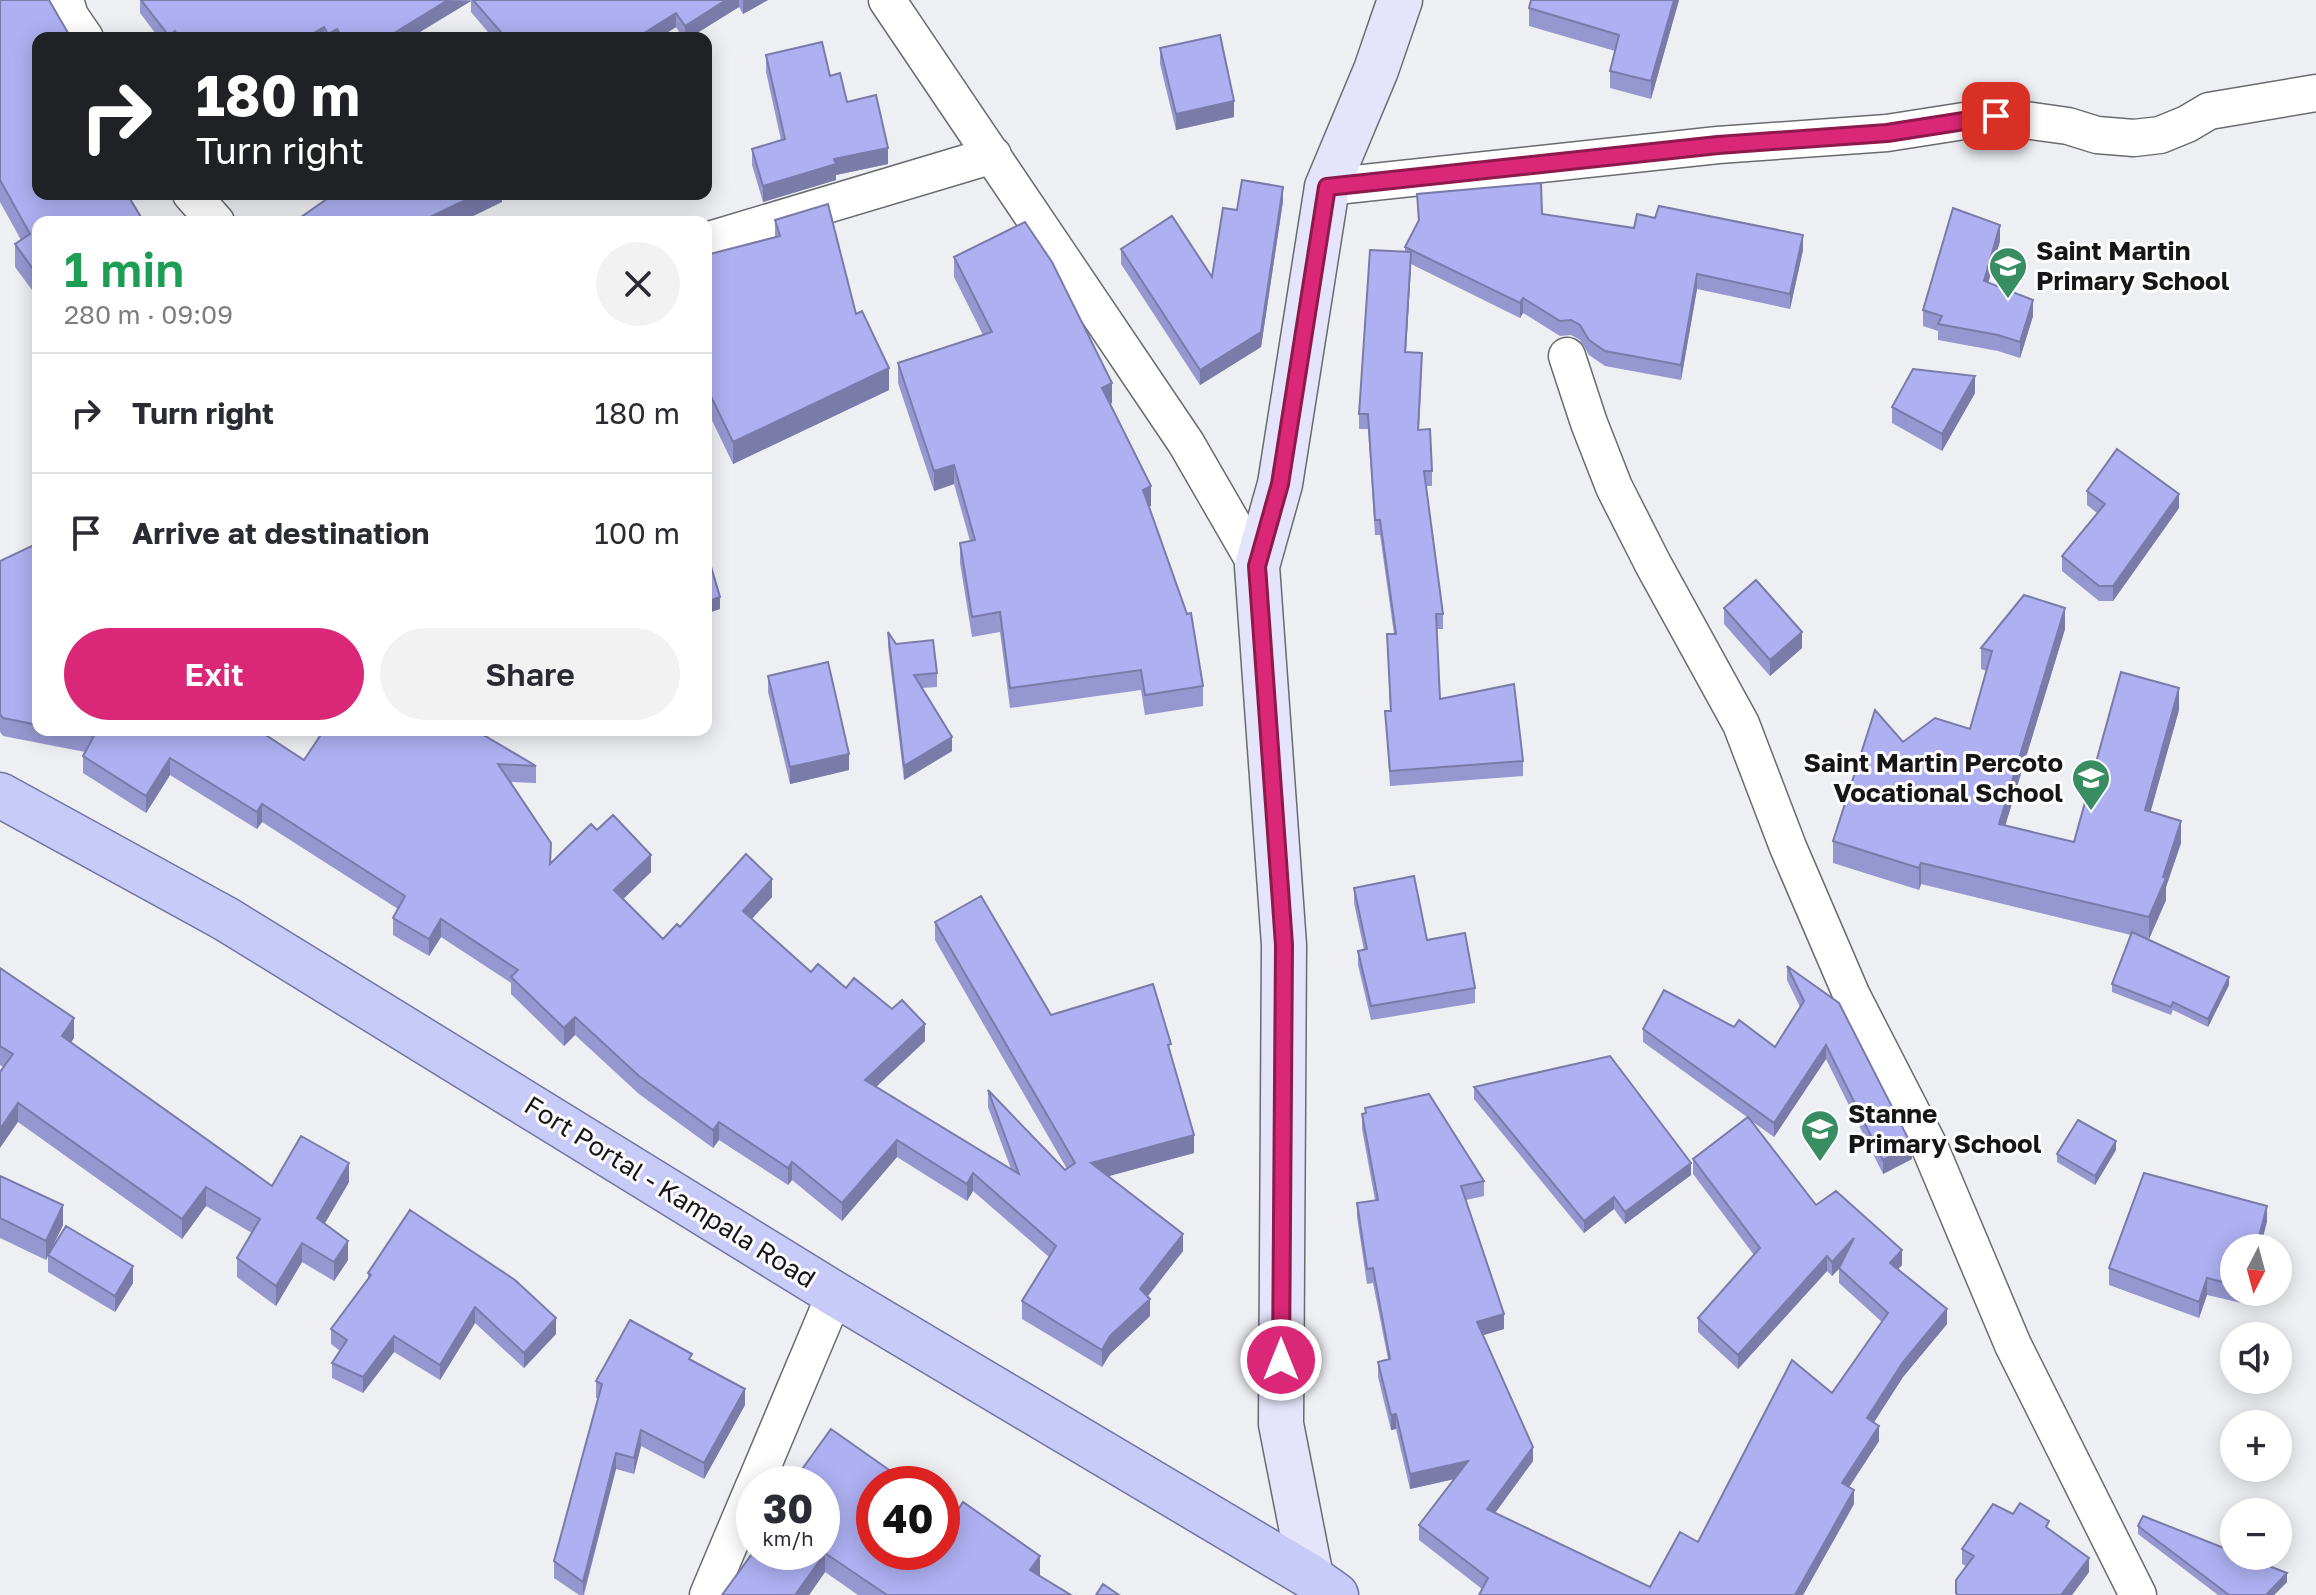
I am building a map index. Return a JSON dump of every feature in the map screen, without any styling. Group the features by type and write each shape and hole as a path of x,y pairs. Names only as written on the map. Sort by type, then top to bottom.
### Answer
{"main road":[{"name":"Fort Portal - Kampala Road","path":"0,795 226,919 835,1294 1323,1586"}],"street":[{"path":"65,0 70,16 81,32"},
{"path":"887,0 1186,443 1257,566"},
{"path":"1323,1586 1281,1424 1284,945 1257,566 1280,484 1327,187 1376,70 1400,0"},
{"path":"1327,187 1703,146 1887,133 1996,116 2068,126 2097,135 2134,138 2160,135 2209,111 2316,93"},
{"path":"712,239 993,155"},
{"path":"196,200 211,216"},
{"path":"1567,356 1614,487 1741,724 1788,847 1852,996 1930,1148 2013,1345 2138,1595"},
{"path":"762,1466 835,1294"},
{"path":"708,1595 736,1528"}],"building":[{"path":"0,0 49,0 68,32 32,32 32,200 131,200 140,216 32,216 32,268 15,244 30,234 0,180"},
{"path":"141,0 448,0 396,32 339,32 337,29 327,32 324,27 315,32 166,32"},
{"path":"473,0 726,0 685,26 676,13 646,32 501,32"},
{"path":"1531,0 1674,0 1651,81 1610,71 1619,35 1529,8"},
{"path":"1220,35 1234,101 1176,114 1160,48"},
{"path":"822,42 830,76 840,73 847,102 876,95 888,148 834,159 836,164 763,186 752,149 785,139 766,55"},
{"path":"1242,180 1283,187 1261,332 1200,370 1121,249 1172,216 1212,277 1223,208 1237,210"},
{"path":"1541,183 1542,214 1634,228 1637,214 1655,218 1659,206 1803,235 1790,294 1697,274 1681,365 1605,351 1589,340 1580,325 1571,320 1560,321 1523,298 1520,303 1405,247 1419,220 1417,194"},
{"path":"325,200 466,200 432,216 303,216"},
{"path":"828,204 856,314 862,311 889,368 733,442 712,398 712,253 780,236 775,220"},
{"path":"1953,208 2000,225 1984,281 2033,300 2020,342 1938,324 1942,316 1923,310"},
{"path":"1025,222 1052,262 1112,383 1102,388 1151,486 1143,490 1187,614 1191,613 1203,686 1145,695 1141,670 1010,688 1000,612 972,617 960,543 975,540 954,465 934,471 898,363 992,332 954,257"},
{"path":"1370,250 1411,252 1405,352 1422,353 1418,430 1430,429 1432,471 1424,471 1443,614 1436,614 1440,699 1514,684 1523,761 1390,771 1385,711 1391,711 1387,634 1396,634 1380,520 1375,520 1368,414 1359,414"},
{"path":"1913,369 1975,376 1942,434 1892,407"},
{"path":"2117,449 2179,494 2113,586 2099,586 2062,556 2105,504 2087,491"},
{"path":"32,546 32,724 3,718 0,714 0,561"},
{"path":"712,570 720,597 712,600"},
{"path":"1756,580 1802,632 1770,660 1724,608"},
{"path":"2024,595 2065,608 1999,824 2074,842 2121,672 2179,688 2145,810 2181,821 2163,877 2166,878 2149,917 1921,863 1919,868 1833,841 1875,710 1903,742 1935,718 1970,729 1992,651 1981,648"},
{"path":"888,632 896,644 933,640 937,673 914,675 952,737 904,766"},
{"path":"828,662 849,754 790,767 768,676"},
{"path":"94,736 267,736 304,760 320,736 485,736 536,766 498,764 551,843 550,864 591,824 597,830 613,815 651,855 614,890 663,939 677,924 680,927 746,854 772,879 743,911 811,972 818,964 846,988 854,978 892,1009 902,1000 925,1024 865,1080 1019,1174 988,1090 1065,1170 1075,1163 935,922 981,896 1051,1015 1153,984 1194,1135 1091,1163 1183,1234 1140,1289 1150,1299 1110,1336 1102,1350 1022,1301 1056,1246 973,1173 967,1184 897,1140 842,1203 792,1162 788,1168 719,1122 713,1130 639,1076 575,1017 564,1028 511,977 518,970 441,919 429,939 393,918 405,896 262,804 257,812 170,758 146,796 83,756"},
{"path":"1414,876 1427,940 1465,933 1475,988 1371,1006 1358,951 1367,949 1354,888"},
{"path":"2132,932 2229,977 2208,1019 2173,1002 2171,1007 2112,984"},
{"path":"1787,966 1839,1003 1912,1146 1883,1160 1826,1045 1774,1123 1643,1029 1664,990 1734,1027 1739,1020 1775,1047 1804,1001"},
{"path":"0,968 74,1018 62,1036 272,1186 301,1136 349,1163 317,1218 348,1241 334,1262 302,1243 276,1286 237,1258 260,1219 206,1187 182,1219 18,1103 0,1129 0,1072 13,1054 0,1046"},
{"path":"1610,1056 1691,1163 1625,1212 1614,1197 1584,1221 1474,1087"},
{"path":"1429,1094 1484,1181 1461,1186 1504,1314 1477,1322 1533,1447 1487,1509 1650,1587 1680,1532 1698,1542 1792,1360 1832,1393 1888,1313 1839,1268 1854,1238 1832,1262 1827,1256 1738,1355 1698,1318 1760,1248 1693,1159 1748,1117 1816,1205 1836,1191 1902,1250 1890,1263 1947,1309 1903,1362 1867,1418 1879,1426 1842,1483 1854,1490 1795,1595 1479,1595 1488,1578 1419,1525 1468,1461 1410,1474 1396,1414 1391,1415 1378,1362 1390,1359 1373,1268 1367,1269 1357,1203 1378,1200 1362,1114 1366,1113 1365,1108"},
{"path":"2078,1120 2116,1141 2095,1176 2057,1154"},
{"path":"2144,1173 2267,1206 2260,1234 2220,1234 2220,1281 2207,1278 2199,1302 2109,1268"},
{"path":"0,1176 63,1205 46,1241 0,1218"},
{"path":"410,1210 515,1280 556,1318 524,1353 475,1307 440,1365 394,1336 363,1377 332,1363 347,1340 331,1329 371,1275 368,1273"},
{"path":"66,1226 133,1266 115,1296 48,1255"},
{"path":"630,1320 692,1354 689,1359 745,1389 704,1463 641,1430 634,1458 616,1453 583,1582 554,1561 602,1384 596,1381"},
{"path":"831,1429 883,1466 856,1466 856,1570 960,1570 960,1507 963,1502 1040,1556 1030,1570 1071,1595 887,1595 840,1563 840,1466 804,1466"},
{"path":"2020,1503 2049,1521 2046,1527 2089,1558 2061,1595 1958,1595 1956,1580 1974,1556 1962,1549 1993,1504 2013,1514"},
{"path":"2143,1516 2220,1546 2220,1570 2279,1570 2287,1573 2266,1595 2229,1595 2138,1526"},
{"path":"740,1570 813,1570 795,1595 722,1595"},
{"path":"1103,1584 1119,1595 1096,1595"}],"place":[{"name":"Saint Martin Primary School","path":"2008,300"},
{"name":"Saint Martin Percoto Vocational School","path":"2091,812"},
{"name":"Stanne Primary School","path":"1820,1163"}],"route":[{"path":"1281,1360 1284,945 1257,566 1280,484 1327,187 1718,145 1887,133 1996,116"}]}
